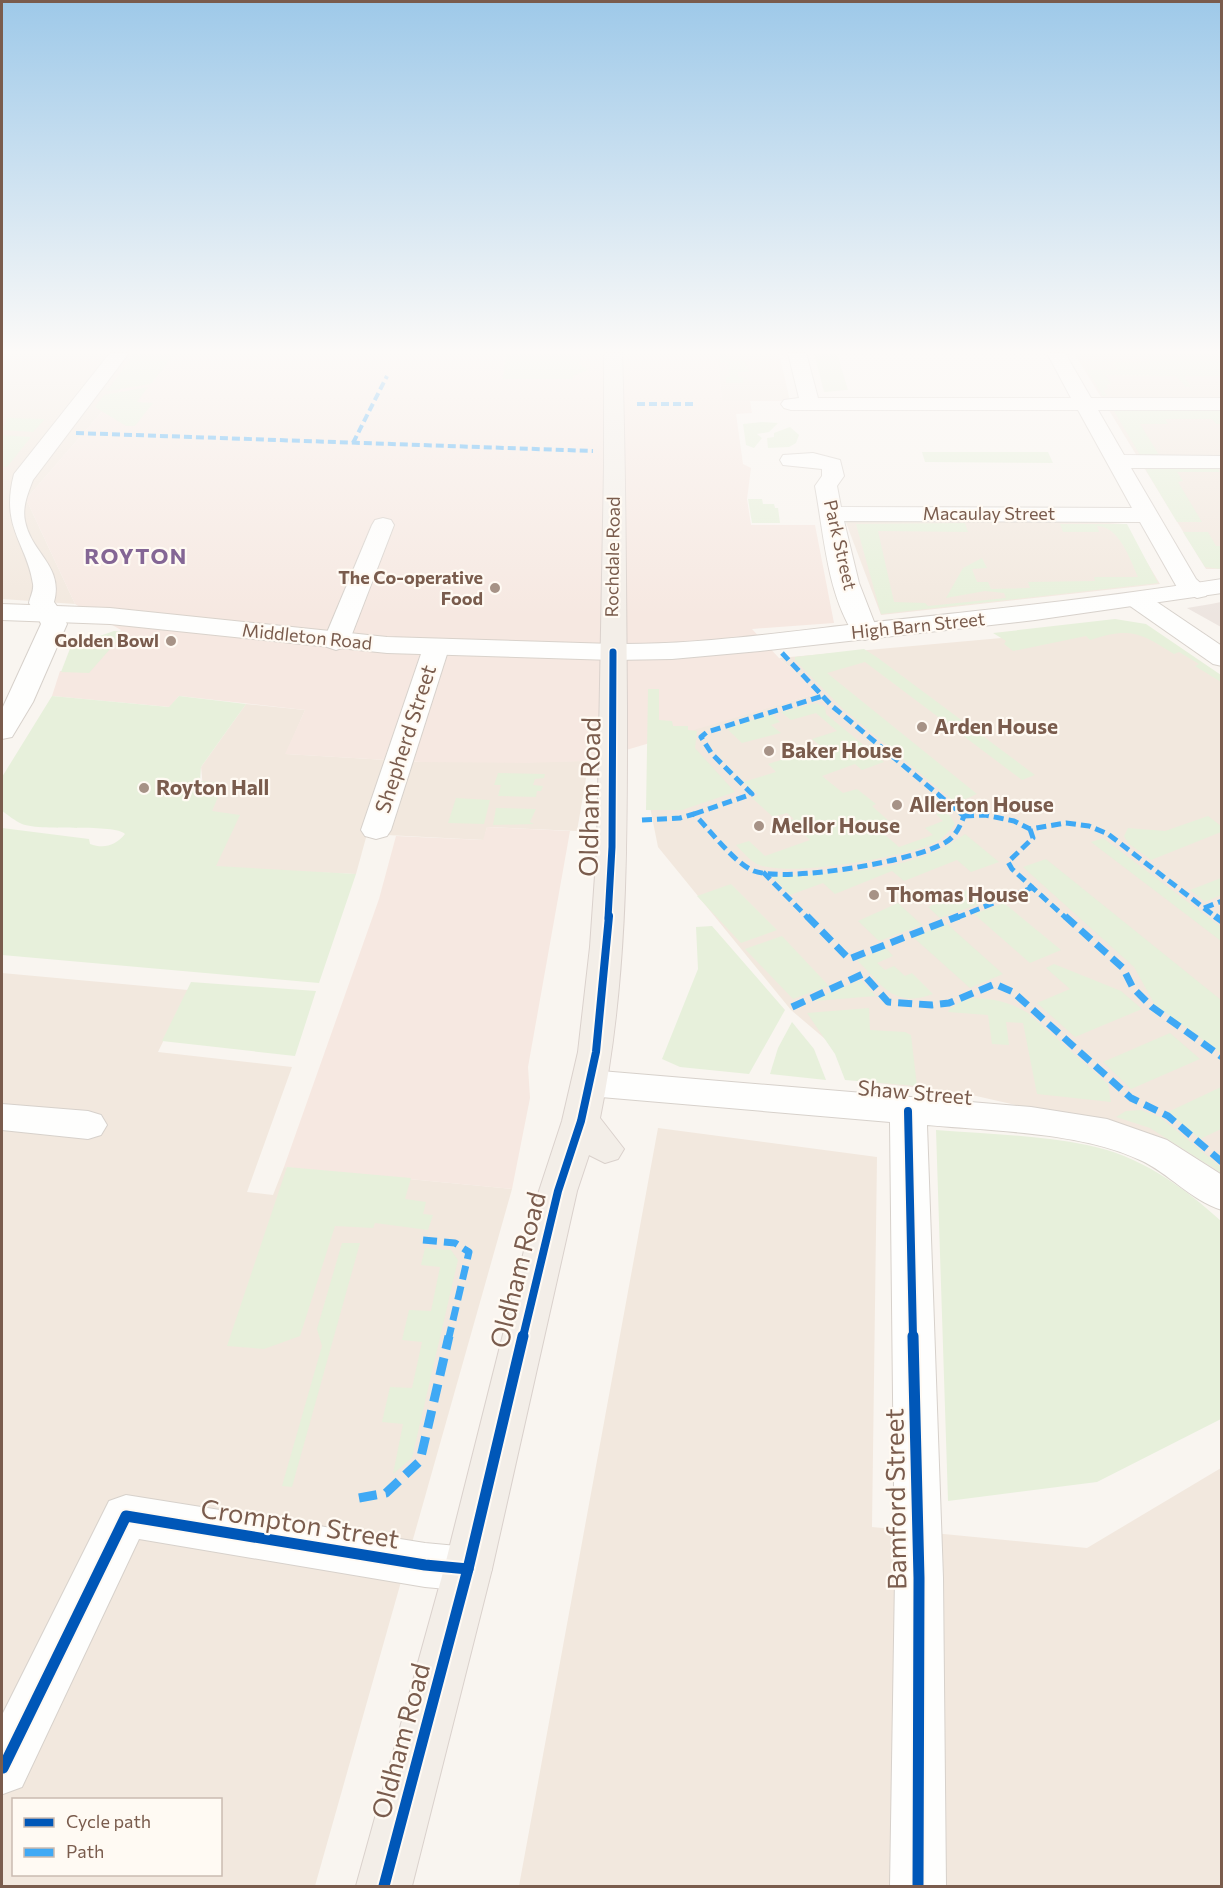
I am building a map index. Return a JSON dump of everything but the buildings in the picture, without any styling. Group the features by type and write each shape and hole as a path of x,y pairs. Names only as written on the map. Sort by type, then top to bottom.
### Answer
{"main road":[{"name":"Rochdale Road","path":"613,441 613,652"},
{"name":"Oldham Road","path":"384,1887 468,1569 558,1191 592,1118 607,947 612,847 613,652"}],"street":[{"path":"2,731 19,702 54,624 41,603 45,584 36,562 13,534 5,514 11,495 51,441"},
{"path":"1106,441 1146,515 1187,584 1197,591"},
{"name":"Park Street","path":"791,460 813,459 832,465 833,476 826,486 858,622 865,632"},
{"path":"1118,461 1221,462"},
{"name":"Macaulay Street","path":"832,514 1146,515"},
{"path":"336,642 383,525"},
{"name":"High Barn Street","path":"613,652 657,653 865,632 1139,601 1221,586"},
{"path":"1139,601 1221,658"},
{"name":"Middleton Road","path":"2,612 110,616 336,642 436,648 613,652"},
{"name":"Shepherd Street","path":"376,830 436,648"},
{"name":"Shaw Street","path":"592,1118 908,1111 1031,1121 1107,1133 1154,1150 1221,1195"},
{"name":"Bamford Street","path":"908,1111 919,1578 918,1887"},
{"path":"4,1123 88,1125"},
{"name":"Crompton Street","path":"3,1768 126,1516 425,1566 468,1569"}],"shaded area":[{"path":"2,441 76,441 26,499 75,604 2,599"},
{"path":"76,441 740,441 743,464 751,468 747,499 751,525 815,525 834,623 752,629 779,658 819,693 589,761 421,762 285,754 305,710 179,696 170,707 52,696 60,671 87,671 121,630 75,604 26,499"},
{"path":"1128,441 1221,441 1221,569 1206,569"},
{"path":"845,520 1065,520 1124,524 1160,584 881,615"},
{"path":"1221,602 1221,627 1187,608 1211,604"},
{"path":"1136,626 1221,676 1221,1205 1121,1129 963,1093 877,1083 791,1010 658,847 649,802 648,742 819,693 779,658"},
{"path":"246,704 305,710 286,754 421,762 589,761 577,831 487,827 484,840 367,834 356,874 211,868 201,767"},
{"path":"487,827 570,831 528,1067 530,1098 512,1189 284,1167 379,899 396,836 483,840"},
{"path":"2,973 188,990 158,1052 292,1067 247,1192 273,1195 284,1167 512,1189 315,1886 2,1886"},
{"path":"658,1128 877,1157 872,1527 1087,1548 1221,1468 1221,1886 519,1886"}],"green space":[{"path":"2,441 28,441 7,467 2,467"},
{"path":"745,441 760,441 754,448 746,445"},
{"path":"767,441 797,441 789,447 768,448"},
{"path":"1132,441 1150,441 1159,455 1140,455"},
{"path":"922,452 1048,452 1053,463 925,462"},
{"path":"1151,467 1218,469 1220,472 1177,472 1183,481 1178,482 1202,522 1177,522 1146,470"},
{"path":"748,499 762,499 763,504 774,504 775,508 778,508 780,523 752,523"},
{"path":"965,523 968,532 878,531 894,602 925,603 928,606 1006,598 1004,593 985,591 946,598 963,568 982,558 987,568 972,569 977,582 988,582 991,589 1030,588 1028,582 1095,581 1094,577 1138,577 1123,545 1112,531 1097,526 1099,532 1063,532 1060,524 1127,524 1158,583 881,614 856,524"},
{"path":"1183,532 1208,532 1216,546 1221,546 1221,569 1205,567"},
{"path":"1115,619 1146,624 1221,675 1221,682 1195,666 1199,664 1179,652 1174,654 1143,636 1134,634 1115,634 1090,640 1086,636 1013,651 1004,644 1006,641 993,633"},
{"path":"114,631 125,632 89,673 61,672 71,646"},
{"path":"864,649 1035,775 1022,780 865,662 827,673 977,794 961,801 951,799 842,708 795,660 795,657"},
{"path":"648,689 659,689 659,720 672,721 673,726 688,726 688,730 697,731 695,748 735,792 682,810 646,810"},
{"path":"52,696 169,707 179,696 246,704 201,767 200,781 224,783 212,811 240,815 216,866 356,874 319,983 2,955 2,828 89,839 90,844 100,846 113,844 125,834 108,829 32,826 19,823 2,811 2,777"},
{"path":"816,703 825,707 826,714 884,762 862,770 855,764 822,776 843,793 857,789 876,804 872,806 890,822 876,827 899,847 933,835 925,828 943,821 936,814 947,811 955,824 946,834 931,844 912,851 867,861 815,868 771,868 757,864 736,845 749,841 765,856 810,840 789,821 794,819 787,813 773,817 752,798 758,795 743,782 776,772 768,764 822,747 812,739 837,731 816,713 791,720 781,712"},
{"path":"772,714 780,722 771,725 781,733 742,743 726,728"},
{"path":"498,773 545,774 544,778 535,779 533,785 543,786 541,791 537,791 536,797 498,796 501,785 494,785"},
{"path":"456,798 490,800 484,824 448,823"},
{"path":"496,808 536,809 530,822 534,824 493,825"},
{"path":"1208,816 1221,826 1221,832 1151,860 1128,843 1124,836 1128,828 1165,831"},
{"path":"965,834 999,862 971,872 957,860 904,881 892,871 835,894 823,883 790,895 771,876 847,872 897,864 944,847"},
{"path":"1103,838 1221,927 1221,941 1091,842"},
{"path":"1046,859 1221,1000 1221,1053 1155,1005 1134,967 1023,867"},
{"path":"1221,878 1221,895 1205,902 1190,890"},
{"path":"731,884 777,930 741,943 697,896"},
{"path":"967,890 982,903 940,918 928,907"},
{"path":"898,903 922,925 879,941 858,921"},
{"path":"1004,903 1061,950 1030,963 974,914"},
{"path":"947,924 1003,974 970,988 913,937"},
{"path":"712,926 785,1010 749,1074 680,1067 662,1059 698,969 696,927"},
{"path":"782,936 829,986 793,999 745,949"},
{"path":"886,948 893,956 877,963 885,970 894,966 905,976 912,973 933,994 908,999 898,996 882,986 857,960"},
{"path":"1054,964 1121,991 1142,1009 1075,1037 1037,1003 1070,989 1046,968"},
{"path":"861,980 876,996 815,1001 816,998"},
{"path":"191,982 316,991 295,1056 162,1041"},
{"path":"968,998 999,1001 1028,1013 1108,1084 1111,1102 1037,1094 1023,1023 1006,1022 1009,1045 992,1044 988,1015 948,1012 950,1008"},
{"path":"869,1008 870,1030 905,1032 911,1035 917,1086 845,1080 835,1054 807,1013"},
{"path":"792,1022 814,1049 826,1080 770,1074 778,1048"},
{"path":"1170,1033 1200,1059 1131,1089 1103,1062"},
{"path":"1221,1087 1221,1129 1200,1139 1168,1112"},
{"path":"1141,1110 1160,1117 1221,1167 1221,1173 1150,1128 1116,1117 1126,1111"},
{"path":"936,1130 1050,1139 1087,1145 1125,1156 1160,1174 1192,1196 1221,1221 1221,1419 1097,1482 948,1501"},
{"path":"287,1167 411,1178 405,1199 426,1202 423,1214 433,1215 428,1230 375,1223 373,1228 335,1226 300,1336 264,1349 227,1346"},
{"path":"342,1243 360,1243 292,1487 282,1486 322,1346 317,1329"},
{"path":"425,1248 451,1250 458,1260 412,1458 393,1474 403,1424 382,1422 390,1387 412,1388 422,1342 402,1340 409,1310 431,1311 440,1267 421,1265"}],"marked path":[{"path":"309,441 593,451"},
{"path":"642,820 680,818 694,814 749,868 769,873 821,871 882,862 933,849 953,837 964,816 832,706 782,653"},
{"path":"694,814 752,794 712,754 701,737 707,732 823,696"},
{"path":"964,816 985,815 1014,821 1030,829 1066,823 1089,826 1108,834 1222,921"},
{"path":"1030,829 1033,838 1008,862 1012,869 1123,968 1133,988 1152,1007 1222,1057"},
{"path":"763,872 849,959 1034,887"},
{"path":"1204,908 1222,901"},
{"path":"792,1007 863,974 888,1002 932,1005 949,1003 995,984 1013,992 1131,1098 1144,1102 1168,1116 1222,1162"},
{"path":"359,1498 378,1497 386,1493 400,1483 420,1461 469,1252 455,1243 423,1240"}],"cycle path":[{"path":"384,1886 468,1569 558,1191 581,1121 596,1052 607,947 612,847 613,652"},
{"path":"908,1111 919,1578 918,1886"},
{"path":"3,1768 126,1516 425,1565 468,1569"}],"place":[{"name":"The Co-operative Food","path":"495,588"},
{"name":"Golden Bowl","path":"171,641"},
{"name":"Arden House","path":"922,727"},
{"name":"Baker House","path":"769,751"},
{"name":"Royton Hall","path":"144,788"},
{"name":"Allerton House","path":"897,805"},
{"name":"Mellor House","path":"759,826"},
{"name":"Thomas House","path":"874,895"}],"district":[{"name":"ROYTON","path":"136,556"}]}
